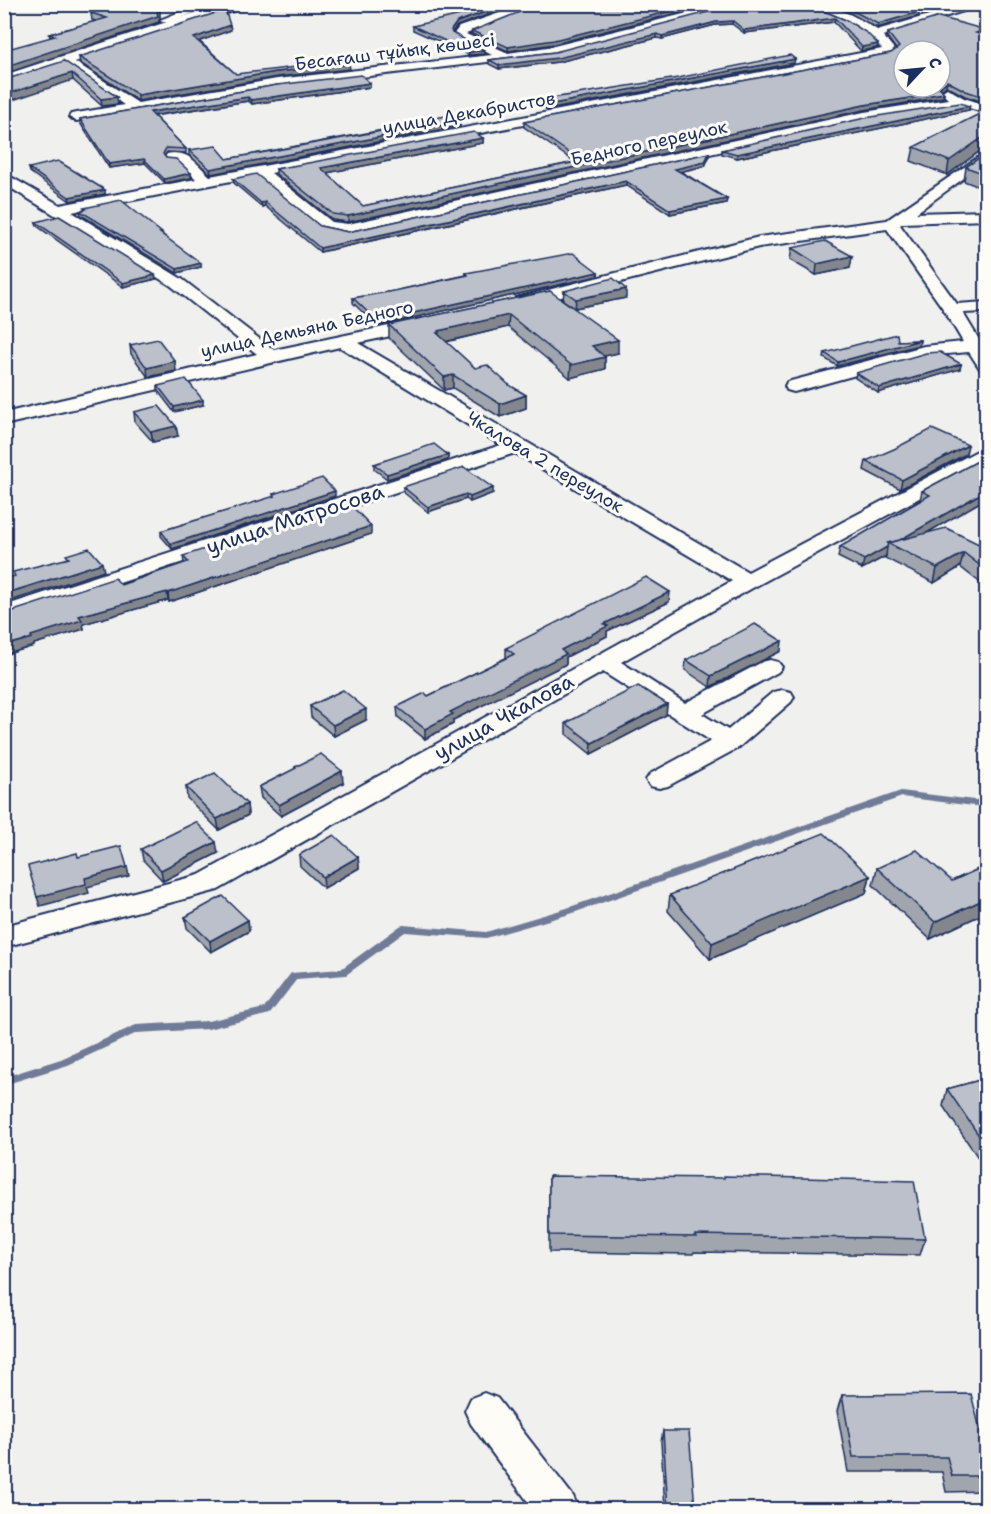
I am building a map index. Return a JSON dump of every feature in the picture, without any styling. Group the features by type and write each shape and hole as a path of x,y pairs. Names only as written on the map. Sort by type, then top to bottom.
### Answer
{"street":[{"path":"166,20 211,4"},
{"path":"507,57 459,35 463,29 538,4"},
{"name":"Бесағаш тұйық көшесі","path":"76,117 277,83 554,50 740,4"},
{"path":"808,4 836,12 874,35 981,4"},
{"path":"4,80 235,5"},
{"name":"улица Декабристов","path":"57,210 890,51 874,35"},
{"path":"65,61 136,107"},
{"path":"952,96 959,101 987,109"},
{"name":"Бедного переулок","path":"259,171 327,226 348,229 864,116 959,101"},
{"path":"896,221 987,156"},
{"path":"172,157 182,157 206,181"},
{"path":"4,177 176,282 271,356"},
{"path":"503,306 759,242 896,221 987,216"},
{"path":"896,221 987,365"},
{"path":"952,309 987,308"},
{"name":"улица Демьяна Бедного","path":"4,419 271,356 435,321"},
{"name":"Чкалова 2 переулок","path":"344,341 517,446 748,581"},
{"path":"794,386 924,351 974,346"},
{"name":"улица Матросова","path":"4,614 517,446"},
{"name":"улица Чкалова","path":"4,937 208,883 748,581 987,454"},
{"path":"604,662 729,742"},
{"path":"685,713 770,667"},
{"path":"659,780 729,742 782,697"},
{"path":"484,1411 559,1509"}],"building":[{"path":"123,4 157,4 160,11 157,12 158,16 4,67 4,50 55,36 49,34 107,18 91,13"},
{"path":"489,4 508,4 457,22 451,30 452,33 484,50 469,52 413,26 465,14 460,13"},
{"path":"540,4 699,4 554,40 508,47 472,31"},
{"path":"739,4 807,4 848,21 867,33 878,44 862,47 835,18 744,30 733,21 716,22 662,36 657,34 558,58 499,65 489,60 555,52"},
{"path":"840,4 914,4 912,10 919,12 878,24"},
{"path":"225,10 230,25 194,38 236,74 347,61 349,64 276,72 138,95 79,57"},
{"path":"939,17 986,30 976,33 987,36 987,98 952,84 952,39 893,39 888,33"},
{"path":"891,53 892,99 904,99 864,105 348,216 333,214 276,169 474,132 483,138 321,168 363,206 581,161 524,122"},
{"path":"790,55 795,59 547,105 540,100 678,78"},
{"path":"64,61 117,97 101,99 72,73 4,95 4,80"},
{"path":"361,75 370,83 251,100 248,97 150,112 186,149 166,148 163,154 166,158 176,159 191,173 164,179 144,159 109,164 80,119 277,85"},
{"path":"960,103 969,106 737,154 722,150 865,118"},
{"path":"987,110 987,137 982,138 949,161 914,147"},
{"path":"452,115 460,122 210,169 189,150 216,146 227,159 403,127 399,124"},
{"path":"709,153 705,162 675,169 727,199 670,210 626,181 320,248 265,202 261,203 233,179 256,174 320,226 348,232"},
{"path":"987,153 987,175 966,167"},
{"path":"58,161 105,190 69,197 29,168"},
{"path":"121,200 201,263 177,269 80,211 86,209 84,208"},
{"path":"59,216 155,275 123,283 36,222"},
{"path":"825,241 852,256 817,264 792,248"},
{"path":"573,253 598,272 377,321 353,298 468,275 466,273"},
{"path":"613,278 626,289 576,299 564,291"},
{"path":"550,291 618,340 592,346 605,357 571,365 509,315 437,333 475,368 487,365 509,385 526,395 500,404 453,375 444,377 389,325"},
{"path":"897,334 898,341 920,340 838,362 825,353"},
{"path":"158,339 175,361 147,368 130,345"},
{"path":"940,352 961,364 879,388 856,373 926,353"},
{"path":"186,379 203,400 174,407 158,386"},
{"path":"159,406 176,426 151,432 134,412"},
{"path":"932,429 968,445 902,480 866,461 894,449"},
{"path":"434,444 448,455 387,474 374,464"},
{"path":"987,456 987,490 898,541 888,543 887,547 864,560 840,547 930,495 922,491"},
{"path":"464,467 493,488 470,497 466,494 428,507 403,487"},
{"path":"322,478 335,491 171,544 161,531 275,496 273,494"},
{"path":"348,502 371,526 168,593 79,616 82,620 4,646 4,614 115,578 121,585 188,562 183,556"},
{"path":"946,528 987,548 987,571 964,553 937,568 888,543"},
{"path":"89,548 102,563 4,594 4,579 15,576 13,572 69,558 66,555"},
{"path":"646,577 670,592 604,624 608,626 561,650 566,654 450,712 453,714 425,729 397,707 425,693 428,696 514,654 506,648"},
{"path":"755,624 782,641 711,676 686,660"},
{"path":"638,686 667,704 592,743 566,723"},
{"path":"343,690 366,709 333,725 310,706"},
{"path":"321,754 342,771 279,805 259,787 295,767"},
{"path":"215,773 247,804 217,819 186,787"},
{"path":"196,822 216,842 161,870 141,849"},
{"path":"824,833 870,876 712,943 670,895"},
{"path":"334,835 358,857 323,877 299,855"},
{"path":"121,846 127,867 85,878 86,884 37,897 28,866 77,853 78,857"},
{"path":"917,850 952,881 987,865 987,898 935,922 877,868"},
{"path":"223,896 248,920 210,941 185,917"},
{"path":"987,1078 987,1146 986,1146 947,1089"},
{"path":"549,1176 724,1178 724,1176 914,1181 925,1239 549,1235"},
{"path":"971,1394 987,1456 987,1476 952,1476 947,1457 853,1457 842,1395"},
{"path":"663,1431 689,1431 695,1509 668,1509"}],"waterway":[{"path":"4,1081 64,1062 136,1029 208,1025 267,1011 294,976 343,972 403,928 486,935 567,912 901,794 974,803 986,802"}]}
